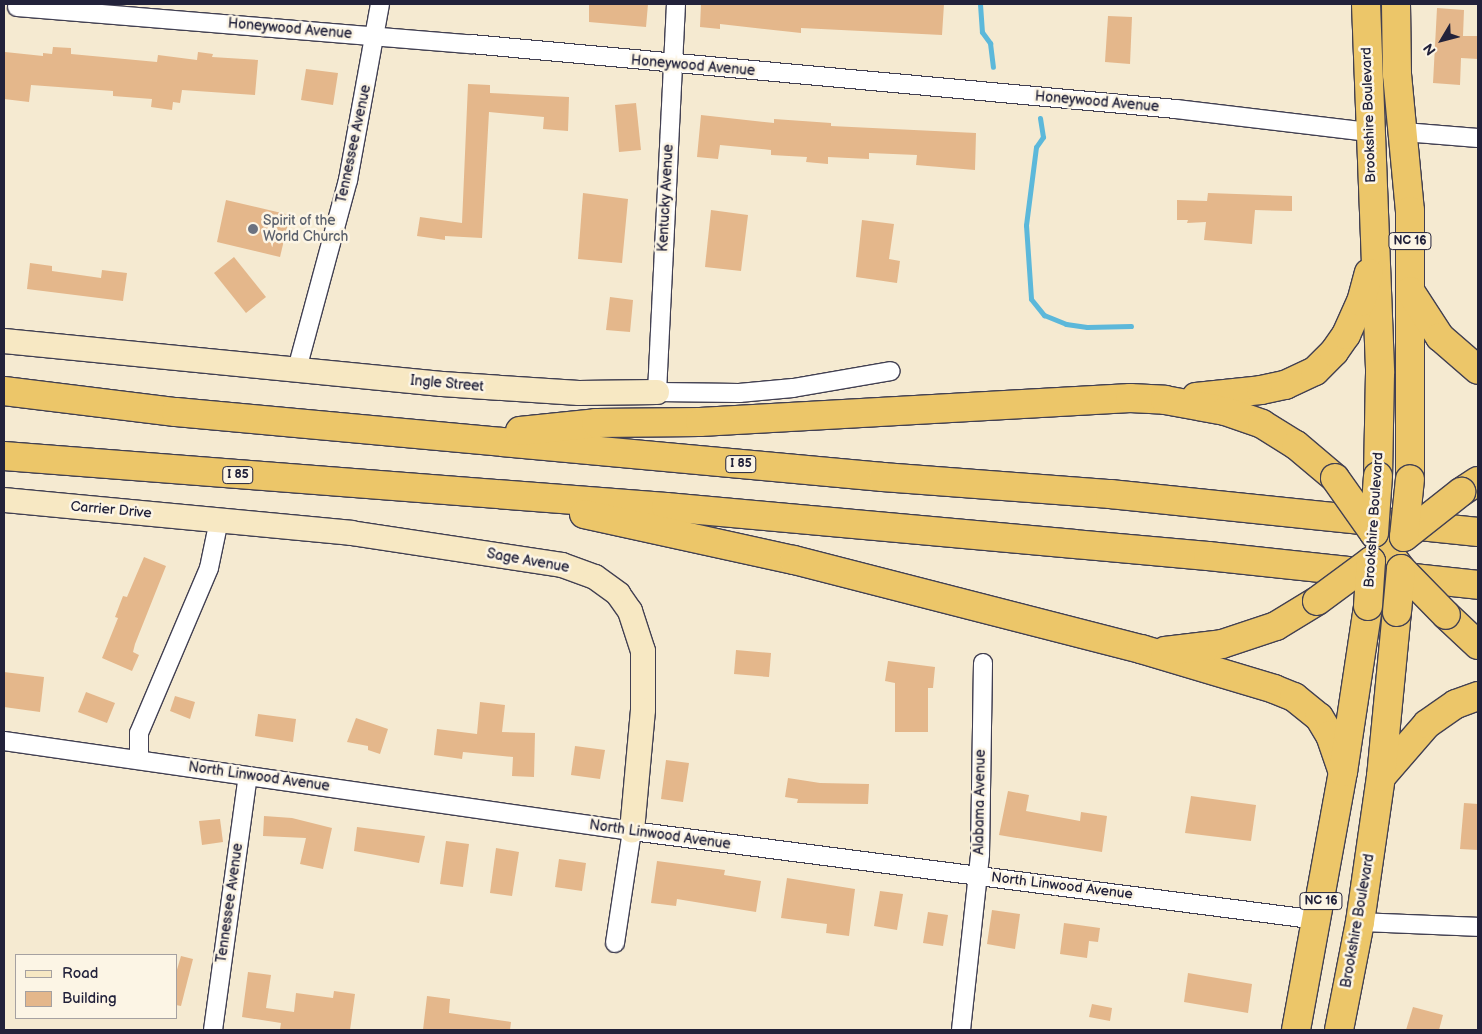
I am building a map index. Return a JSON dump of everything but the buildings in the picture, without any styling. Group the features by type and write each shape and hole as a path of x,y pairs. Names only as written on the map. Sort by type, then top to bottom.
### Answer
{"highway":[{"name":"Brookshire Boulevard","path":"1339,1030 1360,922 1381,777 1397,612 1378,476 1380,373 1369,132 1366,4"},
{"name":"Brookshire Boulevard","path":"1296,1030 1318,920 1368,606 1410,479 1410,211 1404,132 1396,74 1396,4"},
{"path":"1165,400 1260,390 1285,385 1315,371 1334,352 1346,334 1361,302 1374,252"},
{"path":"1410,290 1440,337 1478,370"},
{"name":"I 85","path":"4,391 176,412 883,477 1119,495 1478,532"},
{"path":"464,437 596,423 700,422 986,409 1130,398 1165,400 1225,411 1262,424 1296,445 1329,473 1387,550 1446,615 1478,645"},
{"name":"I 85","path":"4,456 472,490 1208,556 1478,585"},
{"path":"1141,649 1187,650 1222,644 1276,626 1317,601 1470,487"},
{"path":"472,490 794,560 1141,649 1294,697 1319,717 1330,735 1343,772"},
{"path":"1381,777 1427,724 1456,704 1478,696"}],"street":[{"name":"Tennessee Avenue","path":"297,368 348,180 380,4"},
{"name":"Kentucky Avenue","path":"657,392 676,4"},
{"name":"Honeywood Avenue","path":"17,7 1176,109 1369,132"},
{"path":"1404,132 1478,138"},
{"name":"Ingle Street","path":"4,340 518,390 739,393 793,388 891,371"},
{"name":"Carrier Drive","path":"4,500 219,520"},
{"path":"139,759 139,734 209,568 219,520"},
{"name":"Sage Avenue","path":"219,520 351,533 562,565 605,583 630,611 643,651 642,710 632,832"},
{"name":"Alabama Avenue","path":"961,1030 977,877 984,663"},
{"name":"North Linwood Avenue","path":"4,741 139,759 632,832 1318,920"},
{"name":"Tennessee Avenue","path":"213,1030 248,776"},
{"path":"615,943 632,832"},
{"path":"1360,922 1478,927"}],"waterway":[{"path":"980,4 982,32 990,43 993,67"},
{"path":"1040,118 1043,137 1036,147 1026,225 1031,299 1044,315 1066,324 1087,327 1131,326"}],"place":[{"name":"Spirit of the World Church","path":"253,229"}]}
